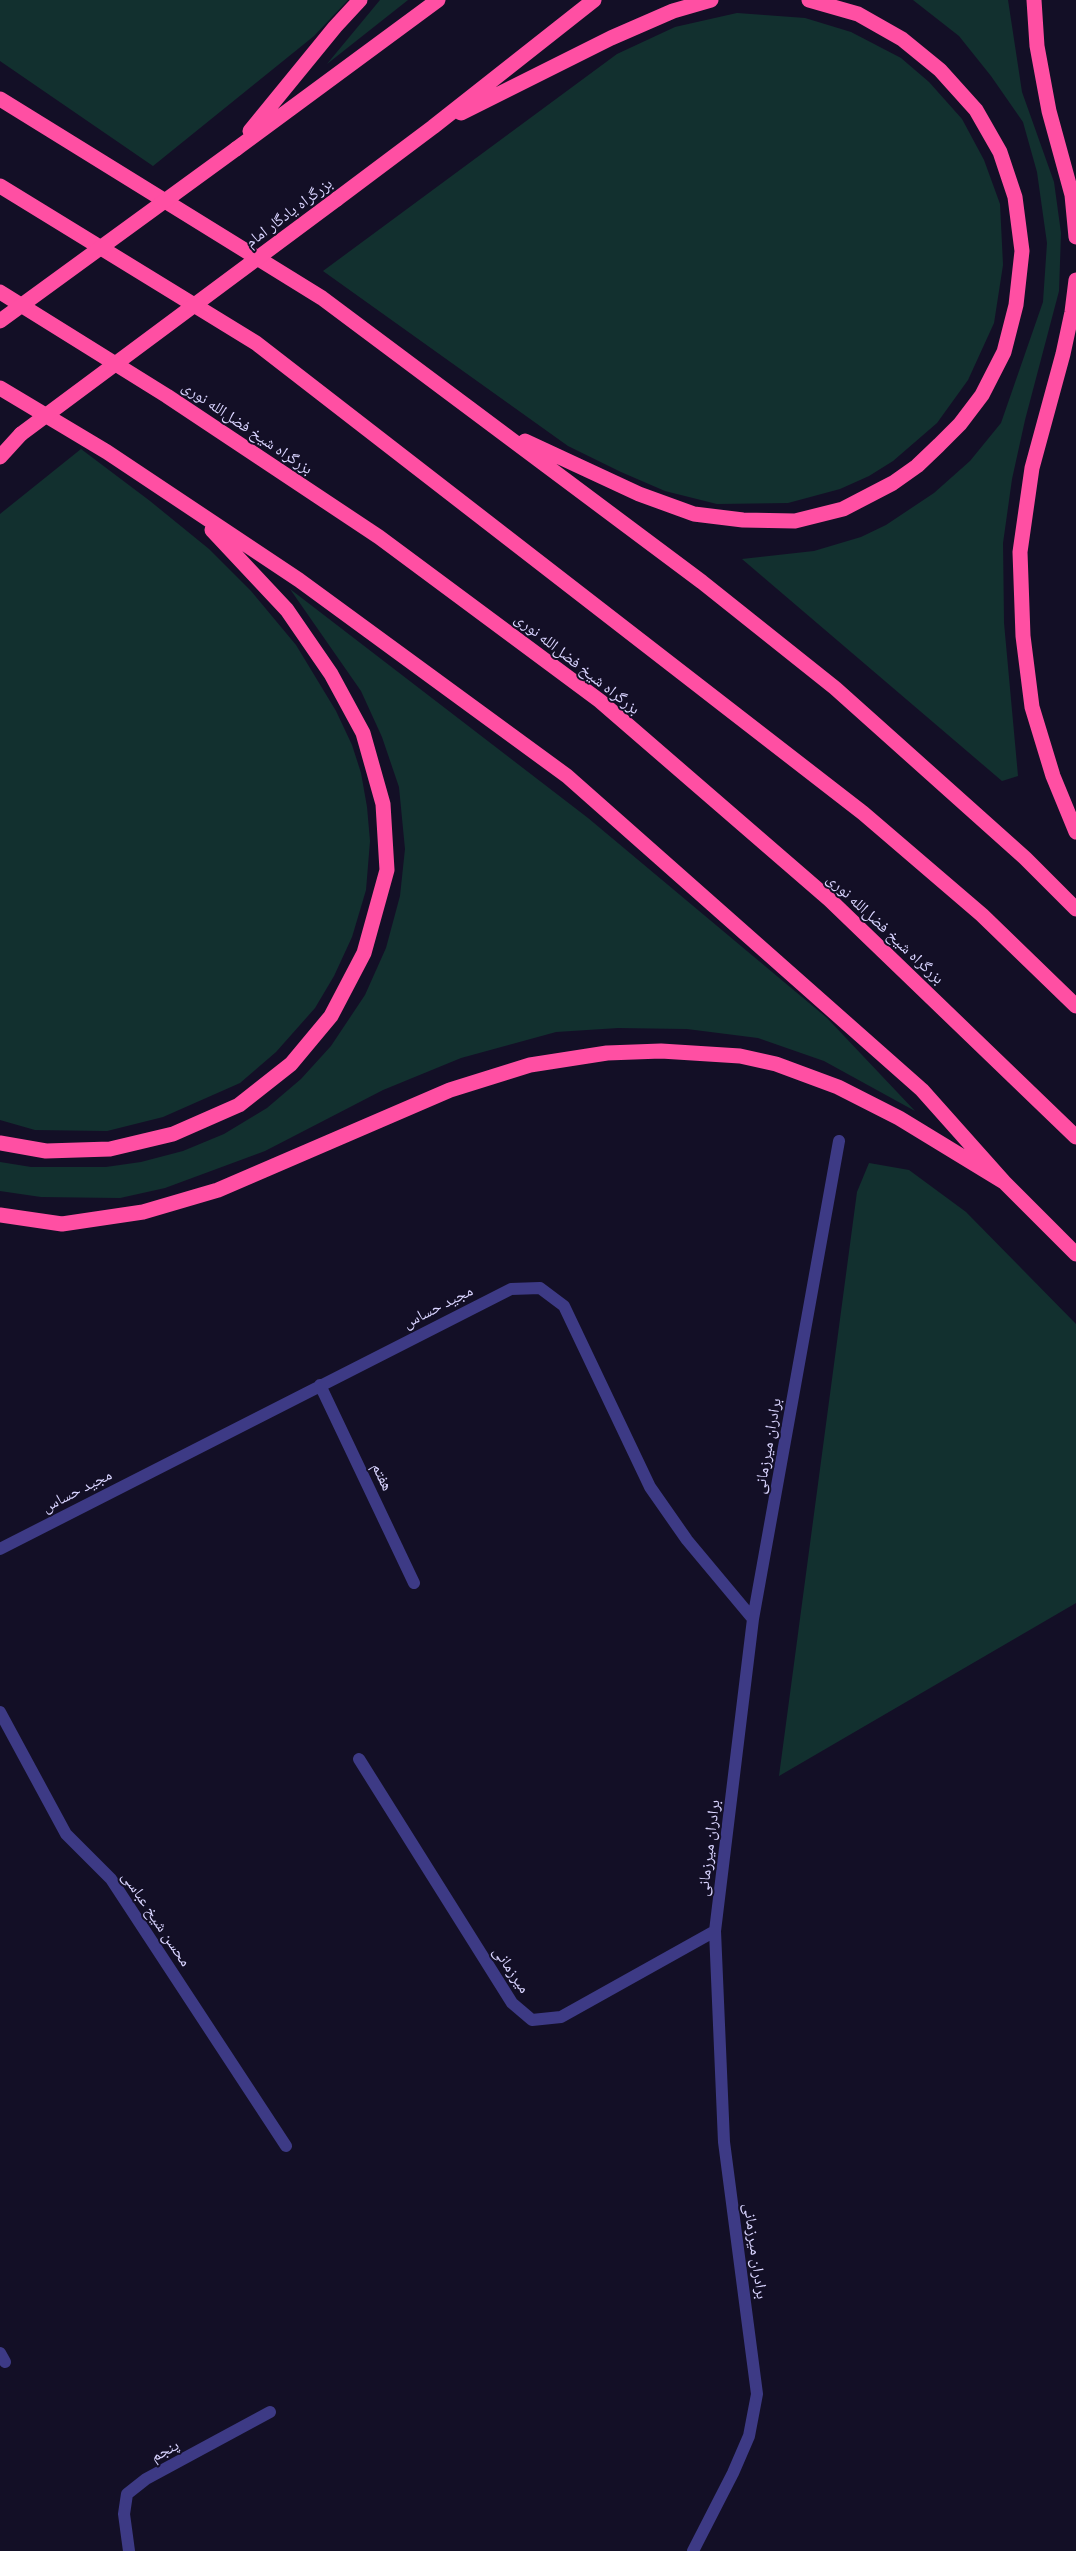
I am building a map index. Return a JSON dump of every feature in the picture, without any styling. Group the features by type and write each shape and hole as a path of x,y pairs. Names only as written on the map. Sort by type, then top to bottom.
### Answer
{"highway":[{"path":"236,149 335,27 360,0"},
{"path":"0,321 438,0"},
{"name":"بزرگراه یادگار امام","path":"0,448 433,127 594,0"},
{"path":"433,127 620,34 673,10 711,0"},
{"path":"502,432 639,494 694,514 743,520 795,521 843,509 893,483 917,466 940,445 960,424 982,394 1004,352 1016,305 1022,251 1015,197 1000,152 970,104 940,70 902,39 858,14 809,0"},
{"path":"1034,0 1037,46 1049,111 1072,195 1076,237"},
{"path":"0,99 322,298 702,582 835,688 1025,858 1076,909"},
{"path":"0,186 256,343 863,813 982,915 1076,1006"},
{"path":"1076,280 1072,312 1063,354 1032,468 1020,552 1023,636 1032,707 1053,776 1076,832"},
{"name":"بزرگراه شیخ فضل‌الله نوری","path":"0,292 167,396 380,537 600,701 830,900 1076,1137"},
{"path":"0,388 107,452 299,580 567,776 922,1090 1004,1182 1076,1254"},
{"path":"0,457 21,434"},
{"path":"0,1143 46,1152 110,1148 173,1134 239,1105 291,1064 331,1016 364,953 387,870 383,804 364,733 331,674 287,610 196,512"},
{"path":"0,1215 62,1224 143,1212 218,1190 450,1090 530,1065 607,1053 661,1050 740,1056 776,1064 838,1087 899,1118 1004,1182"}],"street":[{"name":"برادران میرزمانی","path":"693,2551 734,2473 749,2436 757,2394 724,2142 715,1931 753,1619 839,1141"},
{"name":"مجید حساس","path":"0,1549 510,1289 540,1288 564,1306 650,1487 687,1540 753,1619"},
{"name":"هفتم","path":"320,1385 414,1583"},
{"name":"محسن شیخ عباسی","path":"0,1712 66,1834 111,1879 286,2146"},
{"name":"میرزمانی","path":"359,1759 512,2003 532,2020 562,2017 715,1931"},
{"name":"پنجم","path":"129,2551 124,2514 127,2494 146,2480 270,2412"}],"green space":[{"path":"0,0 348,0 314,36 153,166 0,61"},
{"path":"380,0 408,0 327,64"},
{"path":"913,0 1008,0 1022,92 1054,182 1061,233 1059,291 1025,420 1012,479 1003,543 1004,623 1018,776 1002,781 742,559 814,551 861,537 886,525 934,493 970,461 1001,423 1043,302 1047,243 1037,172 1023,122 991,76 959,36"},
{"path":"737,13 805,18 851,32 901,58 929,82 962,119 984,160 1000,204 1003,265 994,323 968,380 937,423 893,461 869,476 840,489 788,503 717,504 665,491 568,446 323,271 617,54 675,27"},
{"path":"81,449 150,501 209,549 251,591 296,645 336,711 352,745 361,773 370,841 366,890 352,937 334,976 315,1008 276,1052 240,1083 163,1117 107,1131 35,1130 0,1120 0,514"},
{"path":"290,589 588,818 827,1018 915,1111 824,1061 758,1038 687,1029 618,1028 556,1032 461,1058 383,1090 265,1151 165,1188 120,1198 41,1197 0,1191 0,1162 31,1167 106,1167 141,1162 183,1151 224,1134 267,1108 301,1079 331,1046 365,995 386,948 400,896 405,849 399,787 382,737 361,691"},
{"path":"869,1163 909,1170 966,1212 1076,1324 1076,1603 779,1776 857,1192"}]}
